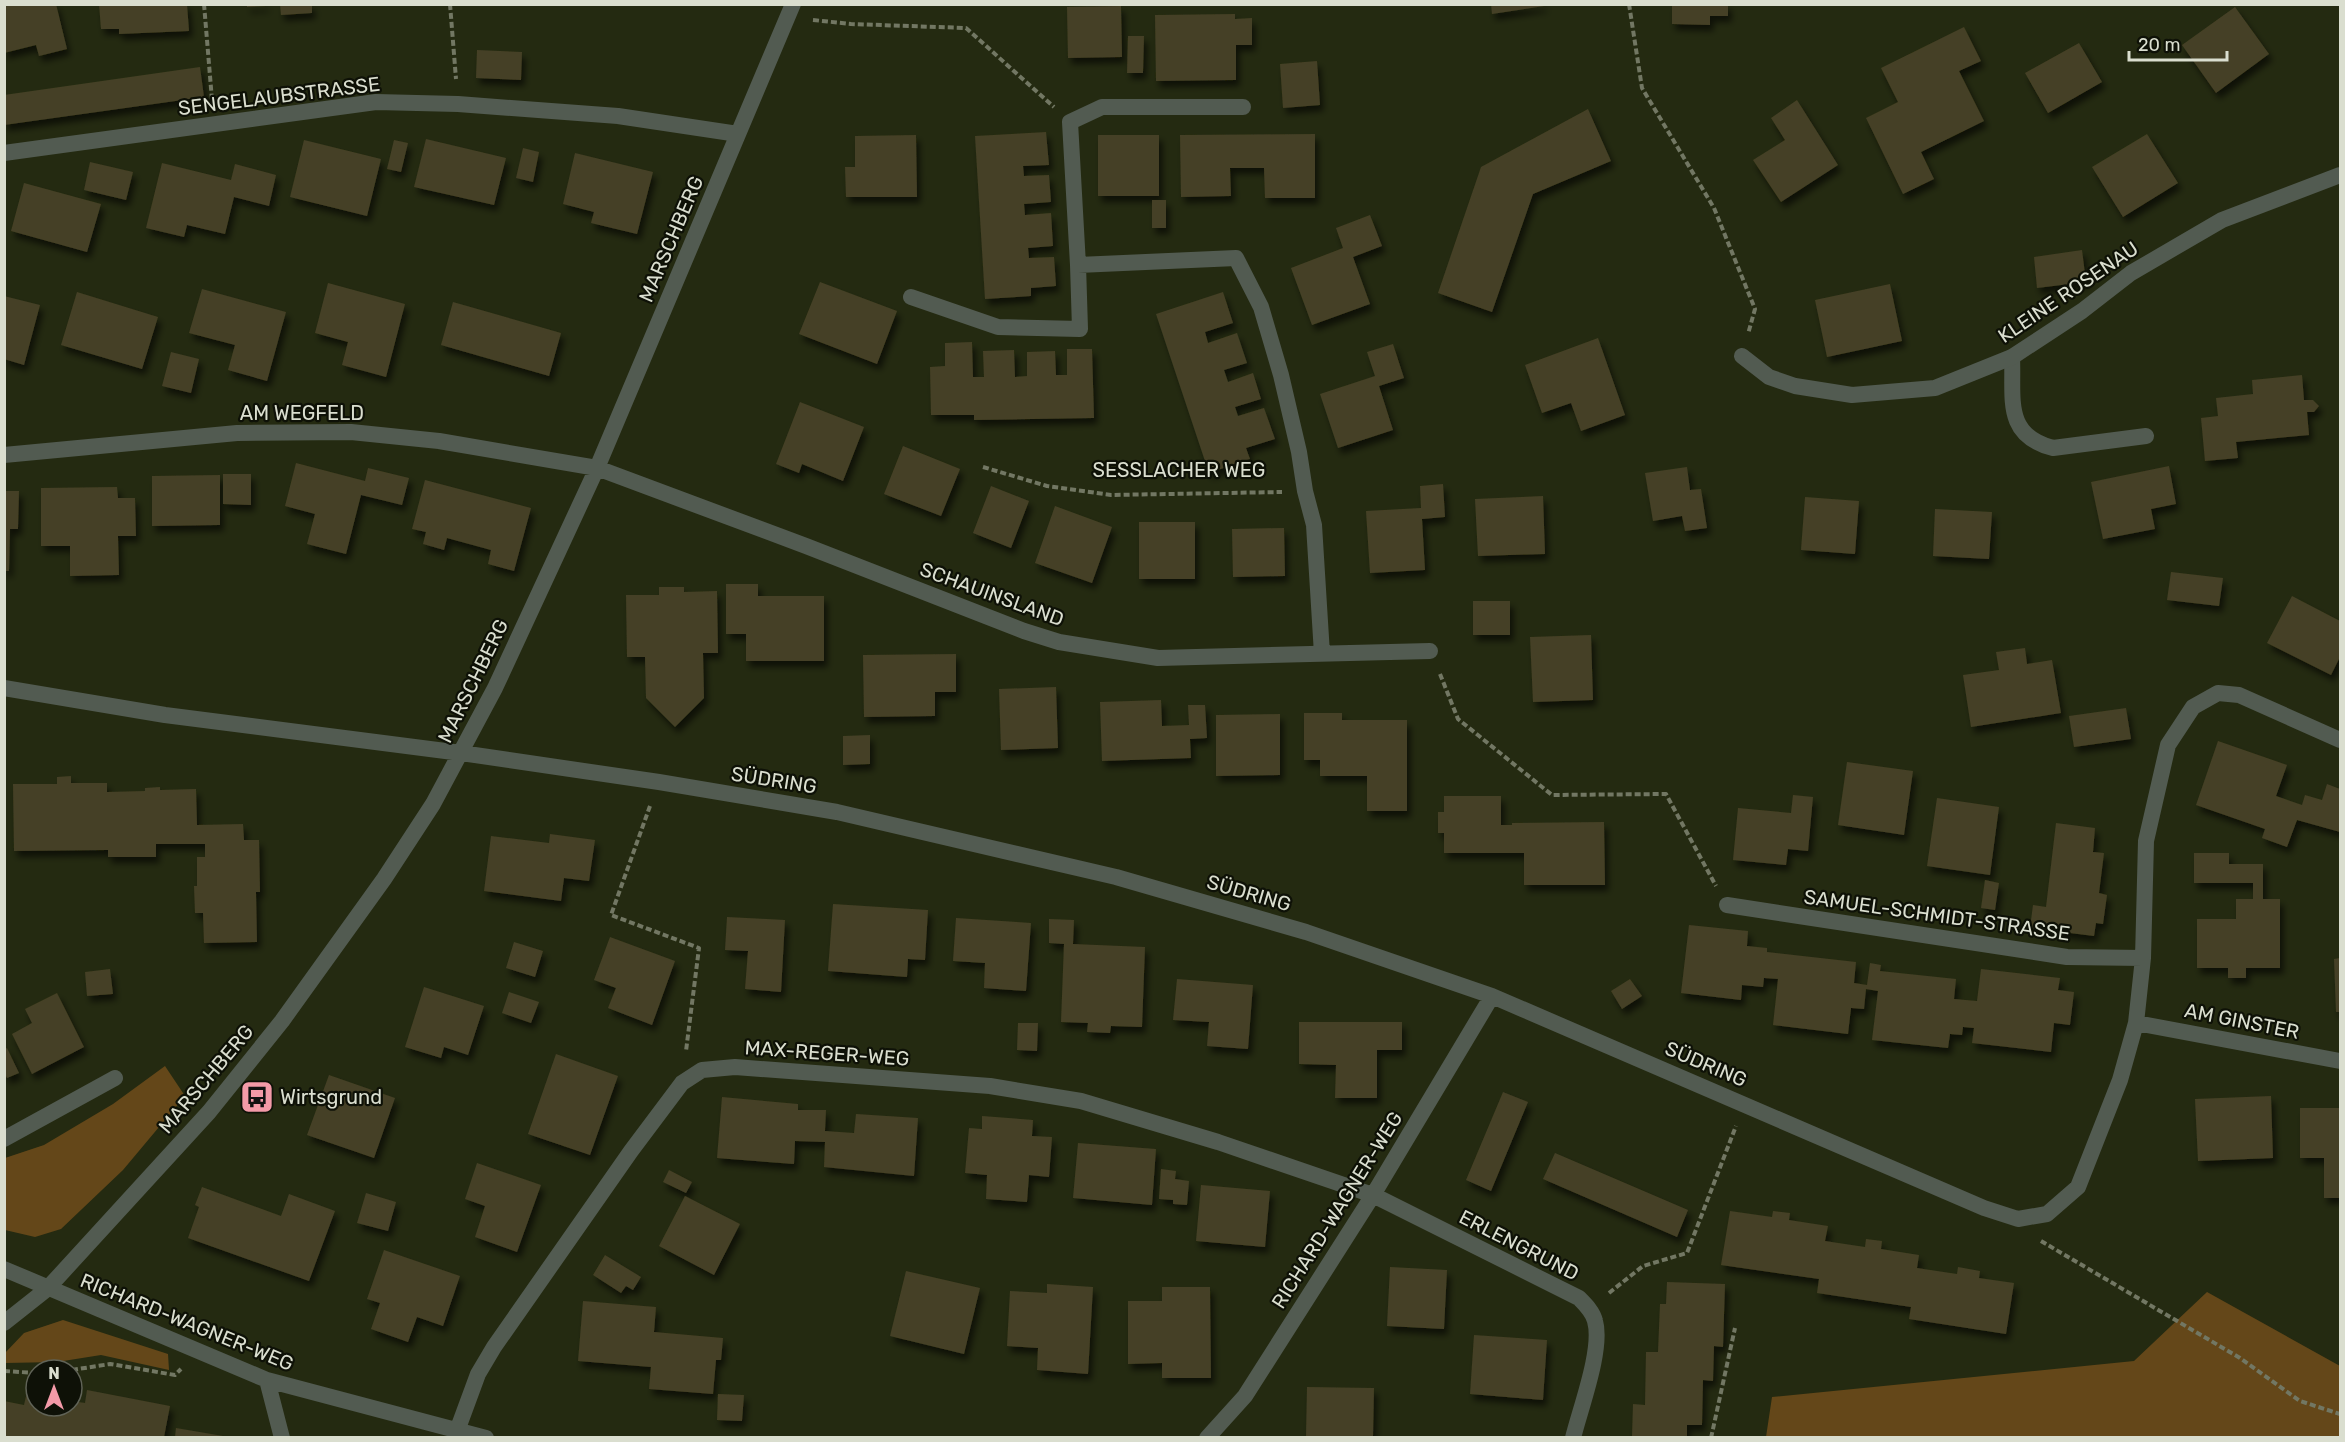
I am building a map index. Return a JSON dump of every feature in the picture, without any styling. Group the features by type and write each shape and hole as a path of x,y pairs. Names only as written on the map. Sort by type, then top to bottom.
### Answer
{"street":[{"name":"MARSCHBERG","path":"4,1323 47,1289 209,1112 282,1021 384,879 433,804 495,688 597,468 790,11"},
{"name":"SENGELAUBSTRASSE","path":"4,153 376,102 458,104 618,116 738,134"},
{"path":"911,297 998,327 1080,328 1070,122 1102,107 1243,107"},
{"name":"KLEINE ROSENAU","path":"1742,356 1769,376 1795,386 1852,395 1935,388 2012,357 2082,311 2132,273 2222,219 2340,175"},
{"path":"1078,265 1236,258 1261,307 1281,375 1299,452 1305,491 1314,525 1322,654"},
{"path":"2012,357 2014,415 2019,428 2028,439 2053,448 2146,436"},
{"name":"AM WEGFELD","path":"4,455 237,433 351,432 439,441 597,468"},
{"name":"SCHAUINSLAND","path":"597,468 1024,631 1059,642 1158,658 1430,651"},
{"path":"4,688 165,715 461,753"},
{"path":"2136,1023 2143,958 2146,841 2168,745 2193,707 2218,693 2239,695 2340,740"},
{"name":"SÜDRING","path":"461,753 659,782 837,812 1116,877 1306,932 1492,996 1745,1103 1984,1208 2018,1219 2047,1214 2078,1188 2120,1080 2136,1023"},
{"name":"SAMUEL-SCHMIDT-STRASSE","path":"1727,905 2067,957 2143,958"},
{"name":"RICHARD-WAGNER-WEG","path":"1207,1437 1245,1396 1373,1195 1492,996"},
{"name":"AM GINSTER","path":"2136,1023 2340,1061"},
{"name":"MAX-REGER-WEG","path":"457,1431 478,1374 494,1347 631,1151 682,1083 702,1070 735,1067 990,1086 1081,1101 1218,1142 1373,1195"},
{"path":"4,1139 115,1078"},
{"name":"ERLENGRUND","path":"1373,1195 1579,1298 1589,1309 1595,1321 1596,1353 1573,1437"},
{"name":"RICHARD-WAGNER-WEG","path":"4,1269 267,1380 486,1437"},
{"path":"267,1380 282,1437"}],"path":[{"path":"204,4 214,124"},
{"path":"450,4 458,104"},
{"path":"1629,4 1642,88 1714,208 1755,309 1742,356"},
{"path":"790,11 851,24 966,28 1070,122"},
{"name":"SESSLACHER WEG","path":"983,467 1047,486 1112,495 1305,491"},
{"path":"1430,651 1458,719 1552,795 1666,794 1727,905"},
{"path":"659,782 611,915 699,948 682,1083"},
{"path":"1589,1309 1643,1266 1687,1253 1745,1103"},
{"path":"2036,1238 2240,1358 2300,1401 2340,1414"},
{"path":"1711,1437 1735,1328"},
{"path":"84,1368 110,1364 175,1375 195,1350"},
{"path":"4,1371 24,1372"}],"shaded area":[{"path":"165,1066 185,1096 123,1170 61,1229 35,1237 5,1230 5,1158 44,1145 113,1104"},
{"path":"2207,1292 2340,1366 2340,1437 1766,1437 1772,1397 2134,1361"},
{"path":"63,1320 168,1354 169,1370 101,1355 82,1358 24,1358 24,1363 5,1363 5,1353 24,1333"}],"building":[{"path":"4,4 56,4 67,49 39,56 36,45 4,53"},
{"path":"99,4 187,4 189,31 119,34 119,29 101,29"},
{"path":"247,4 266,4 266,6 247,7"},
{"path":"280,4 312,4 312,13 281,15"},
{"path":"1491,4 1544,4 1544,6 1492,14"},
{"path":"1672,4 1728,4 1728,16 1710,16 1710,25 1672,24"},
{"path":"1121,6 1122,57 1068,58 1067,7"},
{"path":"2235,7 2269,54 2216,93 2182,45"},
{"path":"1235,14 1235,19 1252,18 1252,45 1236,45 1236,80 1156,81 1155,15"},
{"path":"1964,27 1981,61 1959,71 1984,121 1921,152 1934,179 1903,194 1866,118 1898,102 1881,68"},
{"path":"1128,36 1144,36 1143,73 1127,73"},
{"path":"2079,43 2102,82 2048,113 2025,73"},
{"path":"477,50 522,52 521,80 476,78"},
{"path":"1317,61 1320,105 1283,108 1280,64"},
{"path":"200,67 204,97 4,125 4,95"},
{"path":"1797,100 1838,165 1781,202 1753,160 1785,140 1771,118"},
{"path":"1588,109 1611,161 1533,194 1492,312 1438,293 1481,167"},
{"path":"1046,132 1049,165 1023,166 1024,176 1049,175 1051,202 1024,204 1025,215 1051,213 1053,246 1028,248 1029,258 1054,257 1056,286 1031,288 1031,296 985,299 975,136"},
{"path":"1315,134 1315,198 1265,198 1264,168 1230,168 1231,196 1181,197 1180,135"},
{"path":"2147,134 2178,183 2123,217 2092,167"},
{"path":"916,135 917,197 846,197 845,167 855,167 855,136"},
{"path":"1098,135 1159,135 1159,196 1098,196"},
{"path":"426,139 506,158 494,205 414,187"},
{"path":"304,140 381,159 367,216 290,197"},
{"path":"394,140 408,143 401,172 387,169"},
{"path":"523,148 539,152 533,182 516,178"},
{"path":"575,153 653,172 637,234 591,223 594,212 563,204"},
{"path":"90,162 133,172 126,200 84,190"},
{"path":"162,163 231,180 235,164 276,175 269,206 234,197 225,234 187,225 184,237 146,228"},
{"path":"24,183 101,204 87,252 11,231"},
{"path":"1152,200 1166,200 1166,228 1152,228"},
{"path":"1370,215 1382,246 1353,257 1370,304 1312,325 1291,268 1343,248 1336,228"},
{"path":"2082,250 2086,282 2037,288 2034,257"},
{"path":"820,282 897,311 877,364 799,334"},
{"path":"328,283 405,304 386,377 342,365 348,342 315,333"},
{"path":"1890,284 1902,341 1827,357 1815,300"},
{"path":"202,289 286,312 267,381 228,370 235,345 189,333"},
{"path":"77,292 158,317 142,369 61,345"},
{"path":"1223,292 1233,323 1205,332 1208,343 1237,333 1247,363 1224,370 1228,382 1253,373 1261,399 1235,407 1238,416 1264,408 1275,439 1246,448 1250,459 1209,473 1156,314"},
{"path":"4,296 40,305 24,365 4,359"},
{"path":"453,302 561,333 549,376 441,345"},
{"path":"1598,338 1625,415 1581,431 1571,403 1542,413 1525,365"},
{"path":"972,342 973,377 984,377 983,351 1014,350 1015,377 1027,376 1027,352 1055,351 1056,375 1067,375 1067,349 1092,349 1094,418 974,420 974,415 931,415 930,367 945,366 945,343"},
{"path":"1393,344 1404,378 1379,386 1393,430 1338,448 1320,394 1375,376 1367,352"},
{"path":"171,352 199,359 191,393 162,386"},
{"path":"2302,375 2304,400 2313,400 2319,406 2314,412 2307,412 2309,435 2236,442 2238,458 2205,461 2201,418 2218,416 2216,398 2253,394 2252,380"},
{"path":"800,402 864,427 843,481 802,464 799,473 776,464"},
{"path":"903,446 960,469 941,516 884,494"},
{"path":"296,463 365,481 368,468 409,478 402,505 361,495 346,554 307,544 315,514 285,506"},
{"path":"2169,466 2176,504 2151,509 2155,529 2103,539 2091,482"},
{"path":"1687,467 1690,490 1701,489 1707,528 1685,531 1682,516 1653,521 1645,473"},
{"path":"223,474 251,474 251,505 223,504"},
{"path":"220,475 220,525 152,526 152,476"},
{"path":"425,480 531,508 514,571 488,564 491,550 447,538 444,550 423,544 426,532 412,529"},
{"path":"1443,484 1445,517 1422,519 1425,570 1370,573 1366,511 1421,508 1420,486"},
{"path":"991,486 1029,501 1011,548 973,533"},
{"path":"117,487 118,498 135,498 136,536 118,536 119,575 70,576 70,546 41,546 41,488"},
{"path":"4,491 19,491 18,529 10,529 9,571 4,571"},
{"path":"1543,496 1545,554 1478,556 1475,499"},
{"path":"1805,497 1859,501 1855,554 1801,550"},
{"path":"1055,506 1112,527 1092,583 1035,563"},
{"path":"1935,509 1992,512 1989,559 1933,556"},
{"path":"1139,522 1195,522 1195,579 1139,579"},
{"path":"1284,528 1285,576 1233,577 1232,529"},
{"path":"2171,572 2223,578 2219,606 2167,600"},
{"path":"726,584 758,584 758,596 824,596 824,661 746,661 746,634 726,634"},
{"path":"659,587 684,587 684,592 717,591 718,653 703,653 704,698 675,727 646,698 645,657 627,657 626,595 659,595"},
{"path":"2292,596 2340,621 2340,657 2331,675 2267,643"},
{"path":"1473,601 1510,601 1510,635 1473,635"},
{"path":"1591,635 1593,700 1533,702 1530,637"},
{"path":"2025,648 2027,664 2052,660 2061,713 1971,727 1963,675 1999,670 1996,652"},
{"path":"956,654 956,692 935,692 935,716 864,717 863,655"},
{"path":"1056,687 1058,748 1001,750 999,689"},
{"path":"1161,700 1162,726 1189,725 1188,705 1205,705 1207,738 1190,739 1191,758 1102,761 1100,702"},
{"path":"2126,708 2131,739 2074,747 2069,716"},
{"path":"1304,713 1342,713 1342,720 1407,720 1407,811 1367,811 1367,776 1320,776 1320,760 1304,760"},
{"path":"1280,714 1280,775 1216,776 1216,715"},
{"path":"870,735 870,764 843,765 843,736"},
{"path":"2218,741 2287,765 2276,796 2302,805 2305,795 2322,800 2327,784 2340,789 2340,832 2297,820 2287,847 2262,838 2265,829 2196,805"},
{"path":"1847,762 1913,771 1904,835 1838,825"},
{"path":"71,776 71,783 107,783 107,792 145,791 145,788 160,787 160,790 196,789 197,825 243,824 244,840 259,840 260,892 256,892 257,942 204,943 203,913 195,913 194,886 197,886 197,857 205,857 205,844 156,844 156,857 108,857 108,850 14,851 13,784 57,784 57,777"},
{"path":"1793,795 1813,797 1808,851 1788,849 1786,865 1733,860 1738,808 1791,813"},
{"path":"1444,796 1501,796 1501,825 1604,822 1605,885 1524,885 1524,853 1444,853 1444,833 1438,833 1438,812 1444,812"},
{"path":"1937,798 1999,807 1990,875 1927,866"},
{"path":"2056,823 2095,828 2093,852 2104,853 2099,893 2107,895 2103,924 2096,923 2094,936 2030,928 2033,905 2046,907"},
{"path":"550,834 595,840 589,881 564,878 561,901 484,891 491,836 549,843"},
{"path":"2194,853 2229,853 2229,864 2263,864 2263,899 2280,899 2280,968 2246,968 2246,978 2228,978 2228,968 2197,968 2197,919 2236,919 2236,899 2253,899 2253,883 2194,883"},
{"path":"1985,880 1999,883 1995,910 1981,908"},
{"path":"833,904 928,910 925,960 908,959 907,977 828,971"},
{"path":"727,917 785,920 781,992 745,989 748,951 725,950"},
{"path":"956,918 1031,923 1026,991 984,988 985,963 953,961"},
{"path":"1049,919 1074,920 1073,944 1145,947 1142,1027 1111,1026 1110,1033 1087,1032 1088,1023 1061,1022 1064,944 1049,943"},
{"path":"1689,925 1748,931 1747,946 1767,948 1767,952 1856,962 1854,983 1867,985 1870,963 1881,965 1880,971 1956,979 1954,999 1977,1001 1981,969 2060,978 2058,990 2074,992 2070,1025 2054,1023 2051,1052 1972,1043 1974,1028 1963,1027 1962,1035 1950,1034 1948,1048 1872,1040 1878,991 1866,989 1864,1009 1851,1008 1848,1034 1773,1025 1778,979 1764,978 1763,987 1742,985 1741,1000 1681,993"},
{"path":"610,937 675,961 652,1025 608,1008 616,988 594,980"},
{"path":"514,942 543,951 535,977 506,968"},
{"path":"2340,958 2340,1012 2336,1012 2334,959"},
{"path":"110,969 113,994 87,996 85,972"},
{"path":"1177,979 1253,985 1248,1049 1207,1046 1209,1022 1173,1020"},
{"path":"1630,979 1642,996 1622,1009 1611,991"},
{"path":"424,987 484,1006 468,1055 444,1047 441,1058 405,1047"},
{"path":"509,992 539,1002 531,1023 502,1013"},
{"path":"57,993 84,1047 32,1074 12,1034 32,1023 25,1009"},
{"path":"1299,1022 1402,1022 1402,1050 1377,1050 1377,1098 1335,1098 1336,1065 1299,1064"},
{"path":"1018,1023 1038,1023 1037,1051 1017,1050"},
{"path":"7,1048 19,1073 7,1078 4,1072 4,1050"},
{"path":"556,1054 618,1076 590,1155 528,1134"},
{"path":"329,1075 395,1098 374,1158 307,1135"},
{"path":"1503,1092 1528,1102 1491,1191 1466,1180"},
{"path":"2271,1096 2273,1158 2198,1161 2195,1099"},
{"path":"722,1097 798,1104 798,1110 826,1110 825,1131 854,1133 856,1114 918,1118 914,1176 824,1167 825,1142 795,1141 794,1164 717,1158"},
{"path":"2300,1108 2340,1108 2340,1198 2324,1198 2324,1158 2300,1158"},
{"path":"982,1116 1033,1120 1032,1136 1052,1137 1049,1177 1029,1175 1027,1202 986,1199 987,1175 965,1173 969,1128 982,1129"},
{"path":"1078,1143 1156,1149 1152,1205 1073,1198"},
{"path":"1555,1153 1688,1210 1677,1237 1543,1179"},
{"path":"477,1163 541,1185 517,1252 475,1237 485,1206 465,1199"},
{"path":"1161,1169 1176,1171 1175,1179 1189,1181 1187,1205 1173,1204 1173,1200 1159,1199"},
{"path":"669,1170 692,1182 686,1193 663,1182"},
{"path":"1201,1185 1270,1191 1265,1247 1196,1241"},
{"path":"202,1187 281,1216 289,1194 335,1211 309,1281 188,1238 199,1207 195,1205"},
{"path":"366,1193 396,1202 388,1231 357,1223"},
{"path":"685,1196 740,1224 714,1275 659,1246"},
{"path":"1730,1211 1772,1217 1773,1211 1790,1213 1789,1220 1828,1226 1825,1241 1865,1247 1866,1239 1882,1241 1881,1249 1919,1255 1917,1268 1957,1274 1958,1267 1980,1271 1979,1278 2014,1283 2006,1334 1909,1319 1911,1307 1817,1293 1819,1279 1721,1265"},
{"path":"384,1250 460,1276 443,1326 417,1317 408,1342 371,1329 380,1303 367,1299"},
{"path":"605,1255 641,1277 633,1290 626,1286 621,1293 593,1275"},
{"path":"1390,1267 1447,1270 1444,1329 1387,1326"},
{"path":"906,1271 980,1288 964,1354 890,1336"},
{"path":"1667,1282 1725,1284 1723,1347 1714,1346 1713,1381 1703,1380 1702,1425 1687,1425 1687,1437 1632,1437 1633,1404 1645,1405 1646,1352 1658,1352 1660,1304 1666,1304"},
{"path":"1047,1284 1093,1287 1088,1374 1037,1370 1038,1348 1007,1346 1010,1291 1047,1293"},
{"path":"1162,1287 1210,1287 1211,1378 1162,1378 1162,1363 1128,1364 1128,1301 1162,1301"},
{"path":"583,1301 656,1307 654,1332 723,1338 721,1360 716,1360 713,1394 649,1389 651,1367 578,1361"},
{"path":"1474,1335 1547,1340 1543,1400 1470,1394"},
{"path":"1307,1387 1374,1388 1373,1437 1306,1437"},
{"path":"87,1390 170,1406 164,1437 4,1437 4,1401 24,1405 24,1418 84,1418"},
{"path":"718,1394 744,1395 742,1421 717,1420"},
{"path":"176,1428 223,1436 223,1437 175,1437"}],"place":[{"name":"Wirtsgrund","path":"257,1097"}]}
